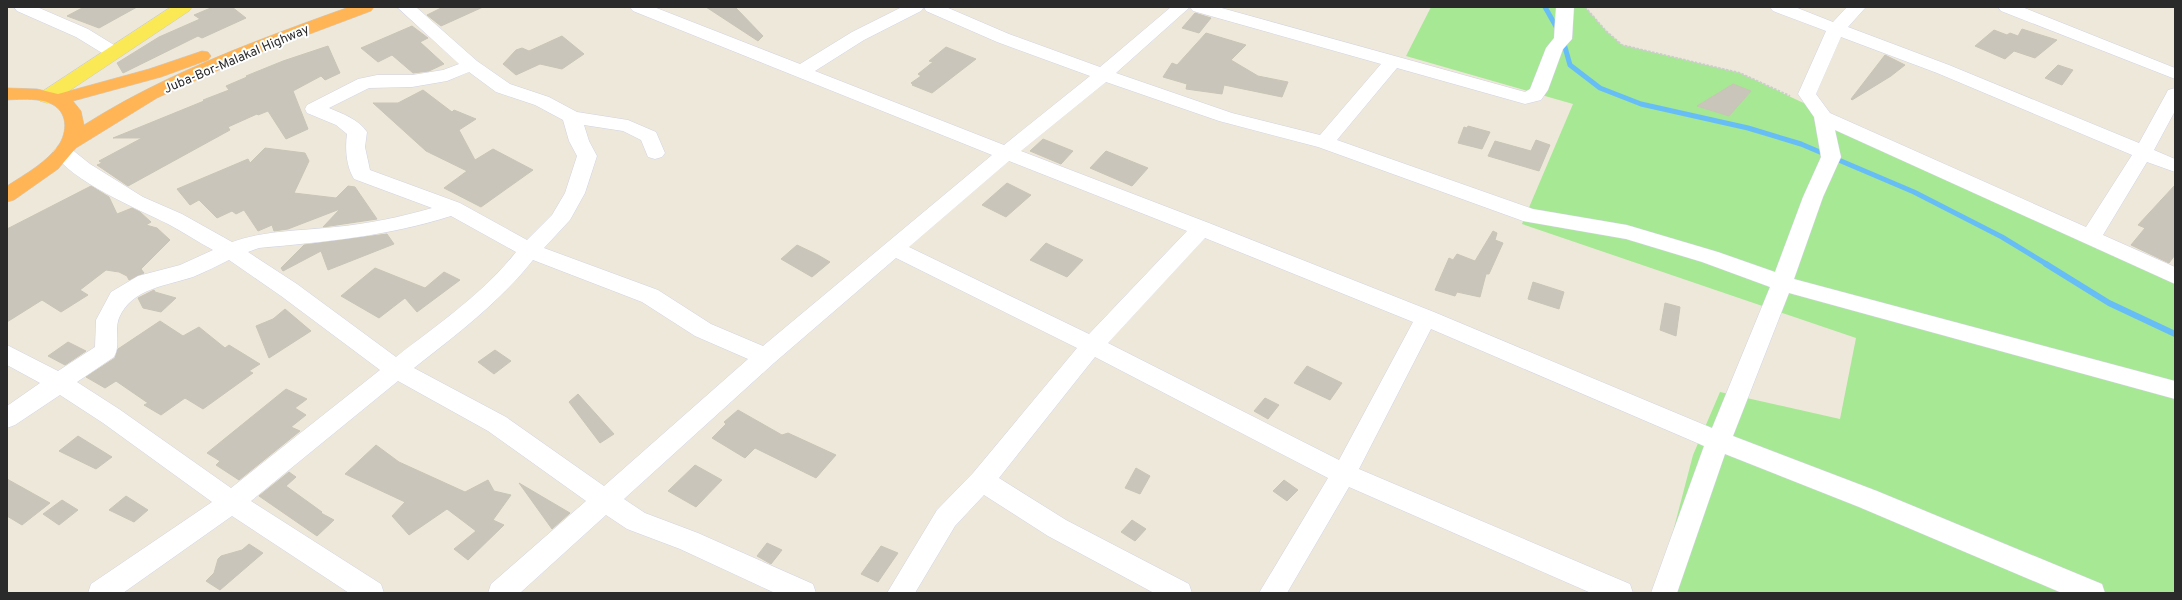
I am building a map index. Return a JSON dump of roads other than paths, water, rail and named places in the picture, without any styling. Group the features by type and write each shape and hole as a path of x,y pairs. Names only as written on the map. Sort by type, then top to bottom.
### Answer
{"highway":[{"name":"Juba-Bor-Malakal Highway","path":"7,94 29,94 52,98 155,73 334,7"},
{"name":"Juba-Bor-Malakal Highway","path":"7,194 49,166 66,148 102,122 161,89 220,62 365,7"},
{"path":"52,98 68,107 74,116 75,127 66,148"}],"main road":[{"path":"52,98 113,52 183,7"}],"street":[{"path":"23,7 82,33 113,52"},
{"path":"406,7 471,65 502,88 542,101 572,117 628,126 649,136 654,153"},
{"path":"640,7 1006,153 1202,228 1426,318 1718,441 1868,499 2092,593"},
{"path":"932,7 1003,38 1103,75 1226,117 1324,142 1530,216 1627,232 1710,257 1782,283 2175,390"},
{"path":"501,593 766,357 1006,153 1069,104 1181,7"},
{"path":"1199,7 1525,98 1534,96 1539,90 1555,48 1563,39 1565,7"},
{"path":"1779,7 1943,69 2175,166"},
{"path":"1664,593 1718,441 1782,283 1813,198 1831,157 1823,117 1807,94 1836,29 1857,7"},
{"path":"2007,7 2175,74"},
{"path":"802,71 905,8"},
{"path":"1324,142 1392,61"},
{"path":"471,65 447,75 419,80 364,83 314,109 343,121 357,132 355,147 361,174 453,208 530,250 650,296 704,330 766,357"},
{"path":"2090,238 2143,153 2175,94"},
{"path":"101,593 232,502 397,370 482,300 511,273 530,250 560,220 575,193 587,156 579,140 572,117"},
{"path":"1823,117 2175,276"},
{"path":"66,148 83,169 136,202 175,219 231,251 289,290 397,370 497,424 636,521 689,541 803,593"},
{"path":"7,418 106,350 107,320 119,298 146,282 186,272 231,251 257,241 337,234 419,219 453,208"},
{"path":"900,593 946,518 982,480 1092,345 1202,228"},
{"path":"894,248 1092,345 1344,474 1620,593"},
{"path":"1272,593 1344,474 1426,318"},
{"path":"7,354 60,383 110,416 232,502 371,593"},
{"path":"982,480 1057,528 1179,593"}],"waterway":[{"path":"1545,7 1558,30"},
{"path":"1563,40 1570,65 1600,88 1641,104 1748,128 1801,144 1914,192 2002,237 2048,265"},
{"path":"2046,264 2109,303 2175,334"}]}
